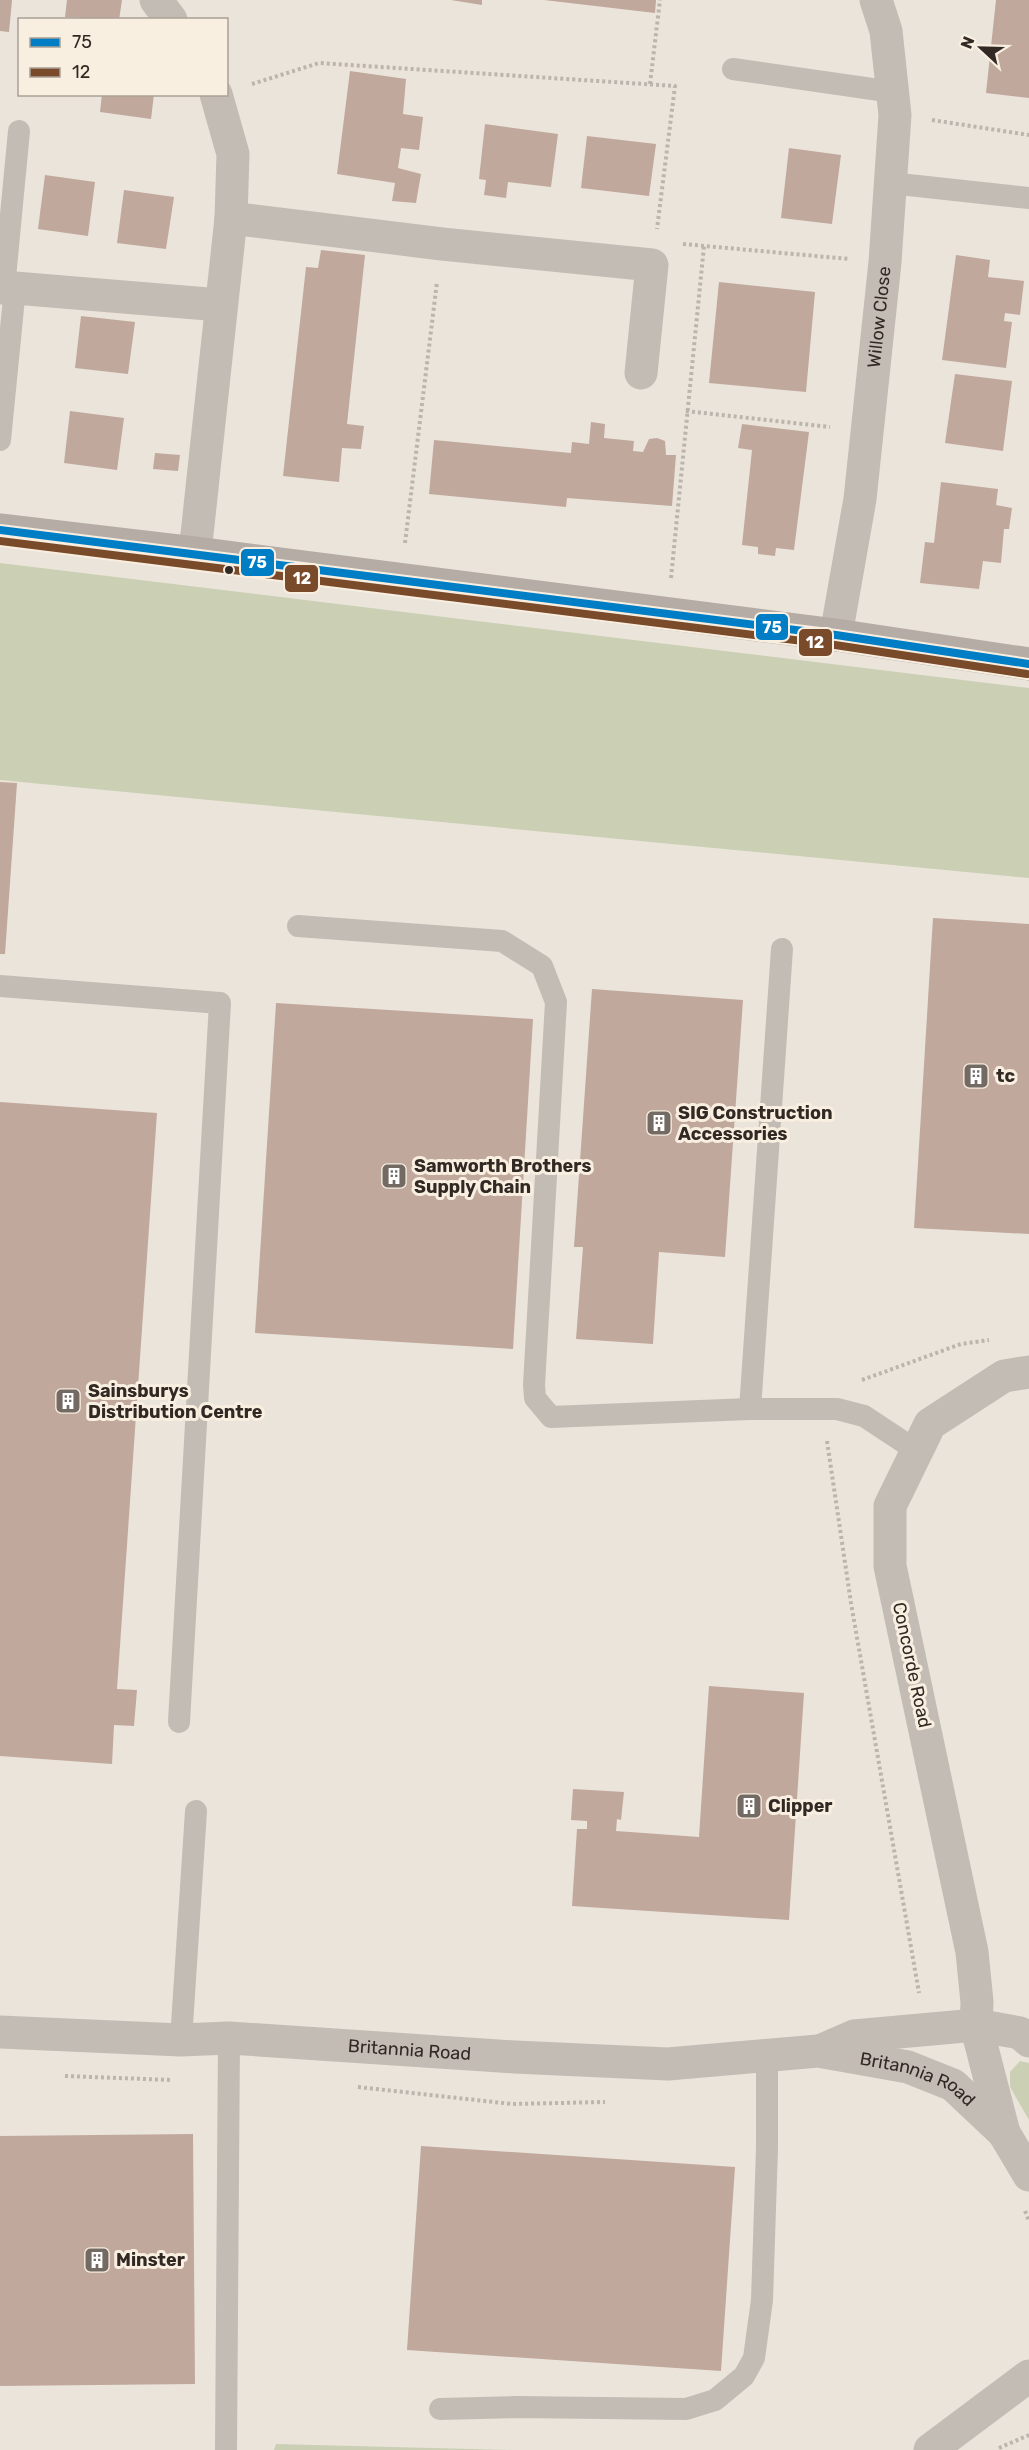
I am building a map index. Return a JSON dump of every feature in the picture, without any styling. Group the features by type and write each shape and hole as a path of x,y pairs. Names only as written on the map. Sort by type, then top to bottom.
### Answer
{"street":[{"path":"156,0 170,18"},
{"name":"Willow Close","path":"836,635 860,499 885,262 890,183 894,104 886,32 876,0"},
{"path":"195,553 231,218 232,154 218,98"},
{"path":"231,218 442,244 654,253 641,374"},
{"path":"6,288 220,305"},
{"path":"0,530 836,635 1029,664"},
{"name":"Concorde Road","path":"976,2025 977,2002 972,1952 890,1566 890,1506 930,1424 1004,1376 1029,1372"},
{"name":"Britannia Road","path":"976,2025 1004,2133"},
{"name":"Britannia Road","path":"0,2031 180,2040 229,2038 668,2064 818,2051 854,2036 976,2025 1020,2033 1029,2041"},
{"name":"Britannia Road","path":"818,2051 908,2067 953,2085 1004,2133 1029,2175"},
{"path":"982,2410 1029,2357"},
{"path":"930,2450 1029,2376"}],"lane":[{"path":"733,69 894,104"},
{"path":"0,440 6,288 19,130"},
{"path":"890,183 1029,198"},
{"path":"298,926 502,941 542,966 556,1002 535,1398 551,1417 837,1409 864,1416 917,1451"},
{"path":"750,1410 782,949"},
{"path":"0,986 220,1003 179,1722"},
{"path":"180,2040 196,1811"},
{"path":"226,2450 229,2038"},
{"path":"440,2409 529,2407 686,2409 715,2400 744,2376 754,2358 762,2300 767,2148 766,2057"}],"path":[{"path":"650,84 660,0"},
{"path":"228,94 320,63 675,86 654,253 704,246 885,262"},
{"path":"894,104 1029,135"},
{"path":"401,579 442,244"},
{"path":"668,615 686,411 704,246"},
{"path":"686,411 867,432"},
{"path":"996,2450 1029,2435"}],"green space":[{"path":"0,563 1029,688 1029,878 0,780"},
{"path":"1020,2061 1029,2063 1029,2120 1010,2087 1010,2072"},
{"path":"276,2444 513,2450 274,2450"}],"building":[{"path":"0,0 12,0 9,32 0,31"},
{"path":"67,0 122,0 119,18 65,17"},
{"path":"451,0 482,0 482,5"},
{"path":"544,0 656,0 655,13"},
{"path":"996,0 1029,0 1029,98 986,93"},
{"path":"350,71 406,79 403,114 423,117 419,150 401,148 398,168 421,174 416,203 392,201 395,183 337,174"},
{"path":"102,96 154,96 151,119 100,112"},
{"path":"485,124 558,134 551,187 508,182 506,198 484,195 486,180 479,179"},
{"path":"587,136 656,144 649,196 581,188"},
{"path":"789,148 841,155 832,224 781,218"},
{"path":"45,175 95,182 88,236 38,229"},
{"path":"124,190 174,197 166,249 117,243"},
{"path":"321,250 365,255 347,424 364,426 361,449 342,448 339,482 283,476 306,267 318,268"},
{"path":"956,255 990,260 988,277 1024,281 1020,315 1005,313 1004,321 1012,322 1006,368 942,360"},
{"path":"719,282 815,292 806,392 709,383"},
{"path":"81,316 135,322 128,374 75,368"},
{"path":"955,374 1012,381 1003,451 945,443"},
{"path":"70,411 124,418 117,470 64,463"},
{"path":"591,422 605,424 604,438 634,441 633,451 643,452 649,439 657,438 665,441 666,455 676,455 672,506 567,498 566,507 429,494 434,440 571,453 572,442 589,444"},
{"path":"742,424 809,432 794,550 776,548 775,556 758,554 758,547 742,545 752,450 738,448"},
{"path":"155,453 180,455 178,471 153,469"},
{"path":"941,482 998,489 996,505 1012,508 1009,529 1004,529 1001,563 983,561 979,589 920,583 925,542 934,543"},
{"path":"0,782 17,783 5,954 0,954"},
{"name":"tc","path":"933,918 1029,924 1029,1234 914,1228"},
{"name":"SIG Construction Accessories","path":"592,989 743,1000 725,1257 659,1252 653,1344 576,1339 583,1247 574,1247"},
{"name":"Samworth Brothers Supply Chain","path":"276,1003 533,1019 513,1349 255,1333"},
{"name":"Sainsburys Distribution Centre","path":"0,1102 157,1113 117,1689 137,1690 134,1726 114,1725 112,1764 0,1756"},
{"name":"Clipper","path":"709,1686 804,1693 789,1920 572,1906 577,1829 587,1829 587,1821 571,1820 573,1789 624,1792 621,1820 617,1819 616,1831 699,1837"},
{"name":"Minster","path":"193,2134 195,2384 0,2386 0,2136"},
{"path":"421,2146 735,2167 721,2371 407,2350"}],"transit line":[{"name":"75","path":"0,530 836,635 1029,664"},
{"name":"12","path":"0,541 835,645 1027,674"}],"place":[{"name":"tc","path":"976,1076"},
{"name":"SIG Construction Accessories","path":"659,1123"},
{"name":"Samworth Brothers Supply Chain","path":"394,1176"},
{"name":"Sainsburys Distribution Centre","path":"68,1401"},
{"name":"Clipper","path":"749,1806"},
{"name":"Minster","path":"97,2260"}]}
